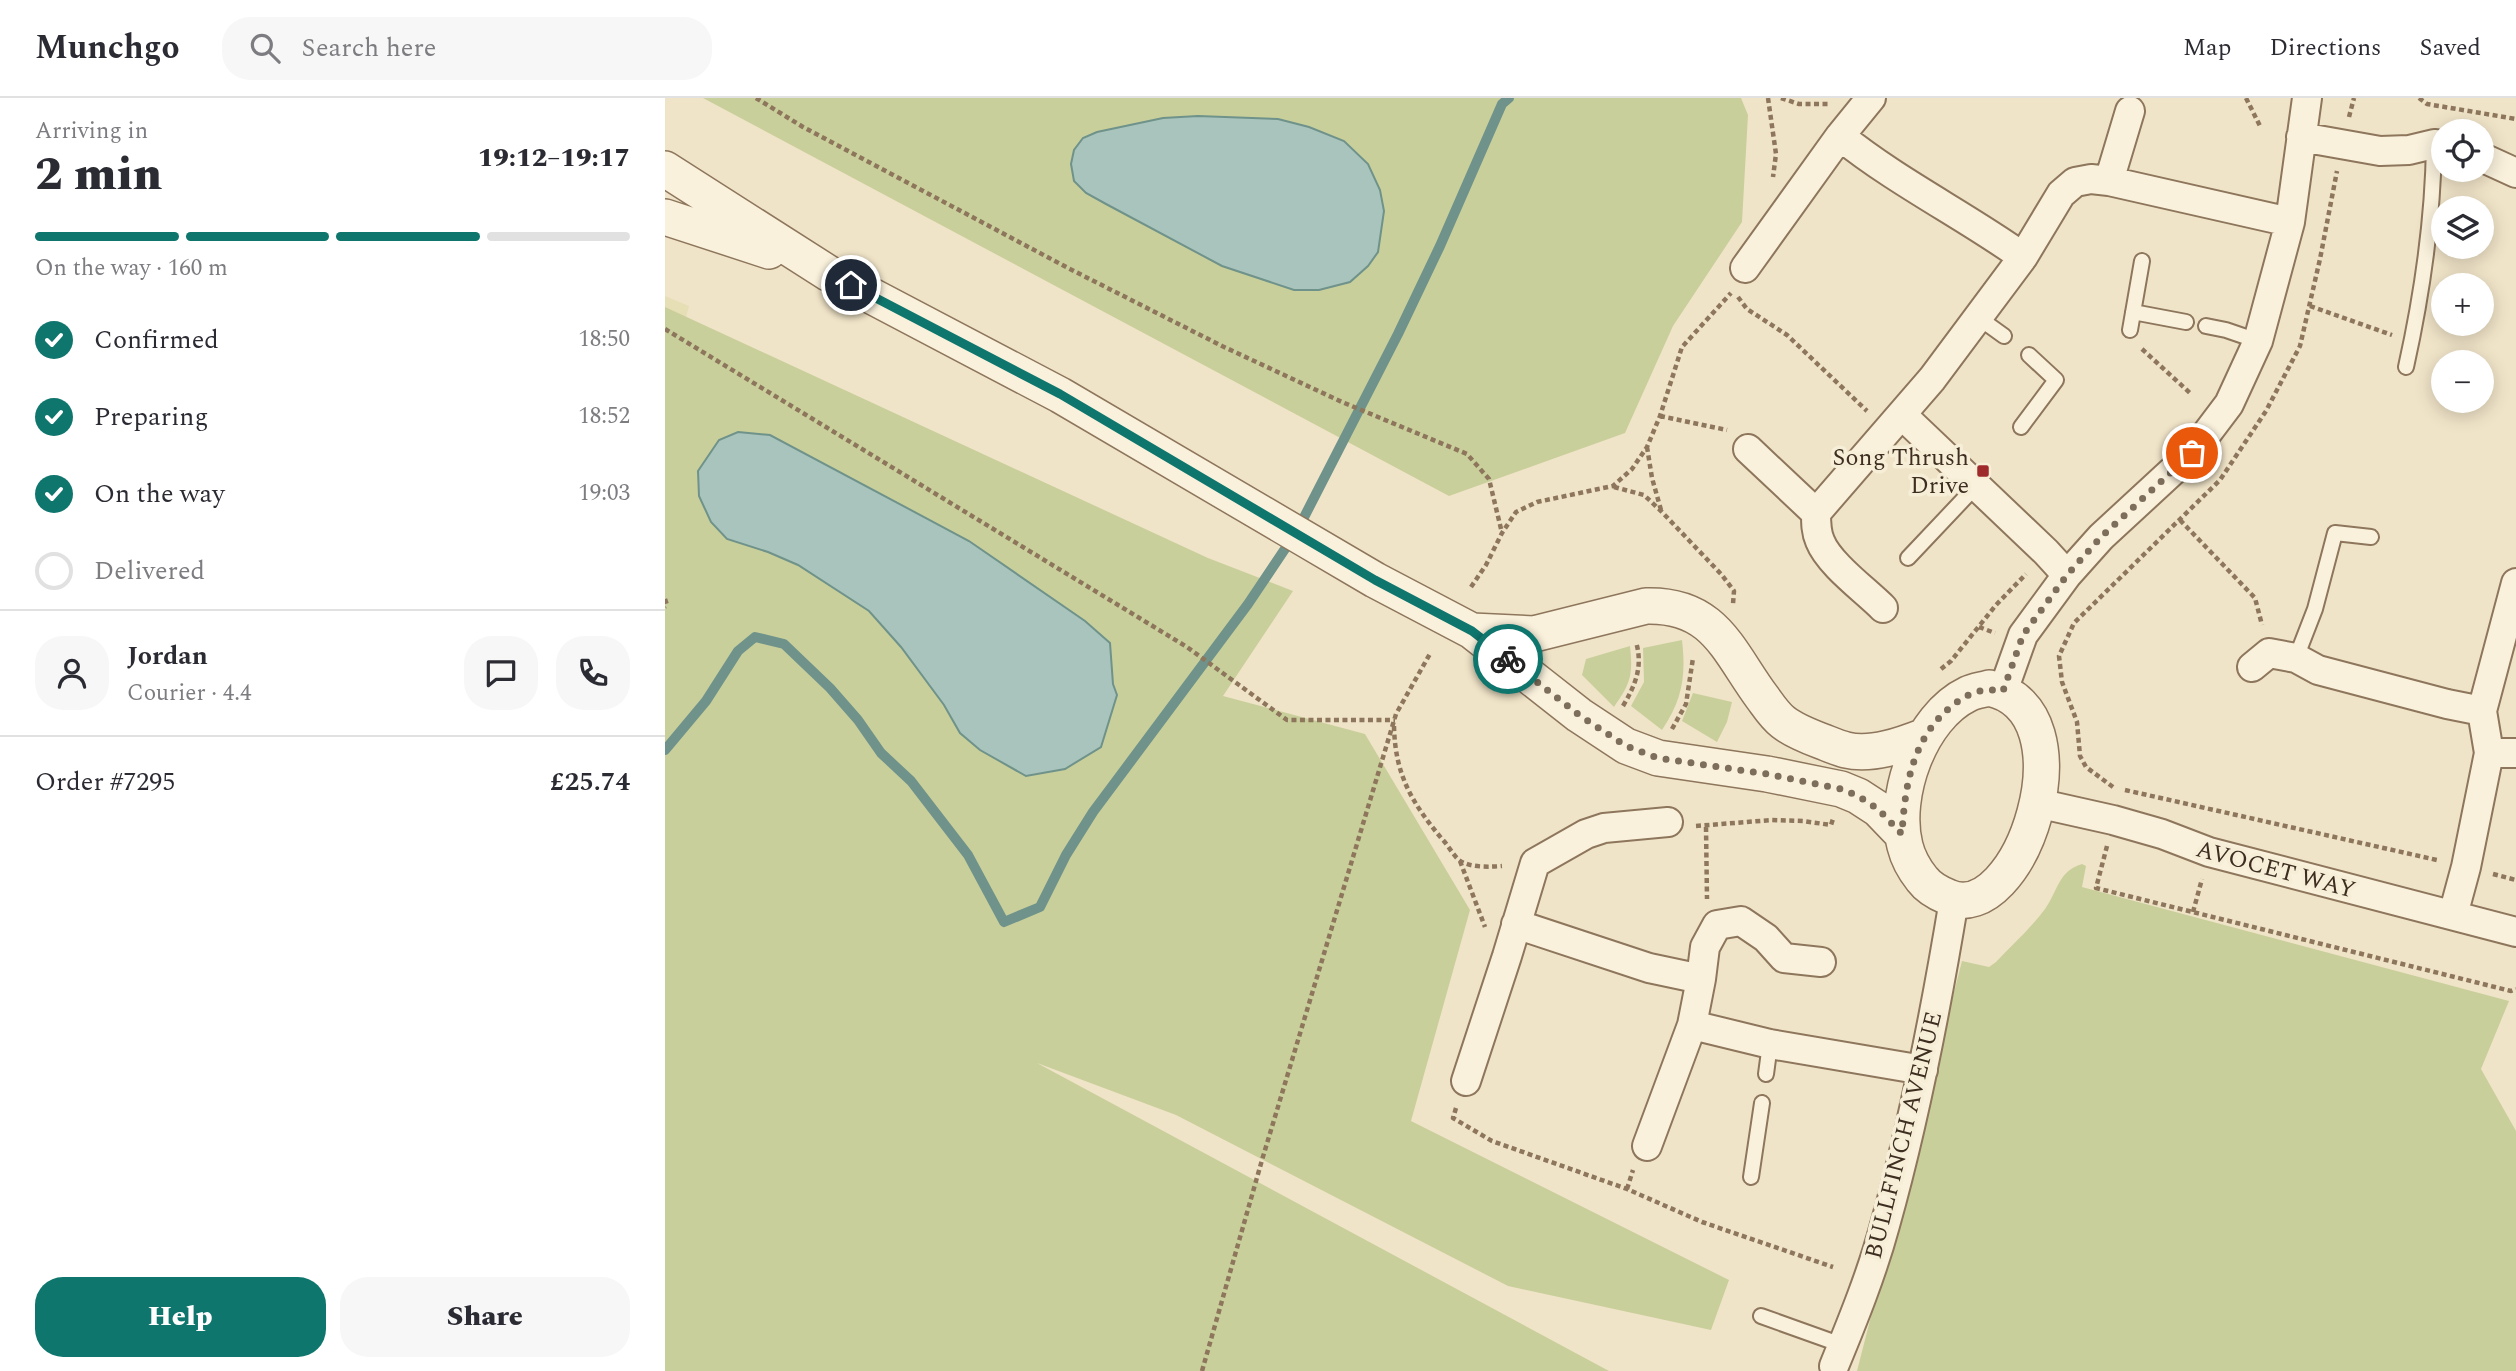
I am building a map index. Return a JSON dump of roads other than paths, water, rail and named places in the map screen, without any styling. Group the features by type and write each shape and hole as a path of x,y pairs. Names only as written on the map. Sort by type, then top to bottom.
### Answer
{"street":[{"path":"2003,691 2023,635 2067,575 2101,537 2192,453 2229,404 2258,341 2290,222 2307,98"},
{"path":"1739,279 1776,223 1868,101"},
{"path":"2109,181 2130,111"},
{"path":"1840,136 1863,154 2023,257"},
{"path":"2301,137 2380,151 2431,146"},
{"path":"2494,163 2516,173"},
{"path":"665,169 828,273 1060,394 1375,580 1472,631 1626,746 1658,758 1767,774 1841,789 1878,809 1902,834"},
{"path":"1883,608 1821,544 1816,528 1816,513 1896,423 1979,318 2023,257 2061,194 2075,182 2091,179 2109,181 2290,222"},
{"path":"665,217 724,235 828,273"},
{"path":"1896,423 1976,485 2067,575"},
{"path":"1748,449 1816,513"},
{"path":"2453,915 2503,753 2482,711 2516,583"},
{"path":"1472,631 1534,635 1622,611 1659,606 1689,612 1718,633 1732,649 1770,707 1782,721 1799,732 1848,751 1882,749 1925,736"},
{"path":"2272,660 2482,711"},
{"path":"1989,688 2003,691 2018,701 2033,722 2040,747 2042,776 2027,839 2009,869 1986,894 1971,900 1954,900 1926,884 1910,860 1902,834 1908,779 1915,755 1925,736 1937,718 1968,694 1989,688"},
{"name":"AVOCET WAY","path":"2037,803 2113,820 2162,834 2209,852 2516,932"},
{"path":"1466,1081 1535,863 1586,834 1604,828 1668,822"},
{"name":"BULLFINCH AVENUE","path":"1838,1356 1885,1227 1923,1070 1954,900"},
{"path":"1647,1146 1692,1025 1702,979 1705,947 1717,925 1741,921 1766,938 1784,958 1821,962"},
{"path":"1516,924 1649,968 1702,979"},
{"path":"1692,1025 1770,1044 1923,1070"}],"lane":[{"path":"2406,368 2420,296 2433,182"},
{"path":"2130,330 2142,261"},
{"path":"2133,312 2186,322"},
{"path":"1979,318 2004,336"},
{"path":"2206,326 2258,341"},
{"path":"2021,427 2056,380 2028,355"},
{"path":"1908,558 1976,485"},
{"path":"2272,660 2315,609 2335,533 2371,537"},
{"path":"1766,1074 1770,1044"},
{"path":"1751,1177 1762,1103"},
{"path":"1761,1316 1838,1356"}],"water":[{"path":"1198,116 1278,119 1309,127 1344,141 1368,164 1380,190 1384,211 1378,252 1368,266 1350,282 1319,290 1294,290 1222,266 1086,193 1074,181 1071,164 1074,150 1083,138 1097,132 1163,118"},
{"path":"738,432 770,435 969,541 1085,621 1110,643 1113,684 1117,695 1101,747 1065,769 1026,776 980,750 960,733 944,705 901,647 869,611 798,565 727,539 711,522 699,496 698,471 719,440"}],"waterway":[{"path":"665,750 706,701 738,651 755,637 784,644 830,688 858,720 881,753 911,781 968,855 1004,922 1040,907 1066,855 1093,812 1248,604 1297,531 1398,334 1502,104 1509,98"}],"place":[{"name":"Song Thrush Drive","path":"1983,471"}]}
